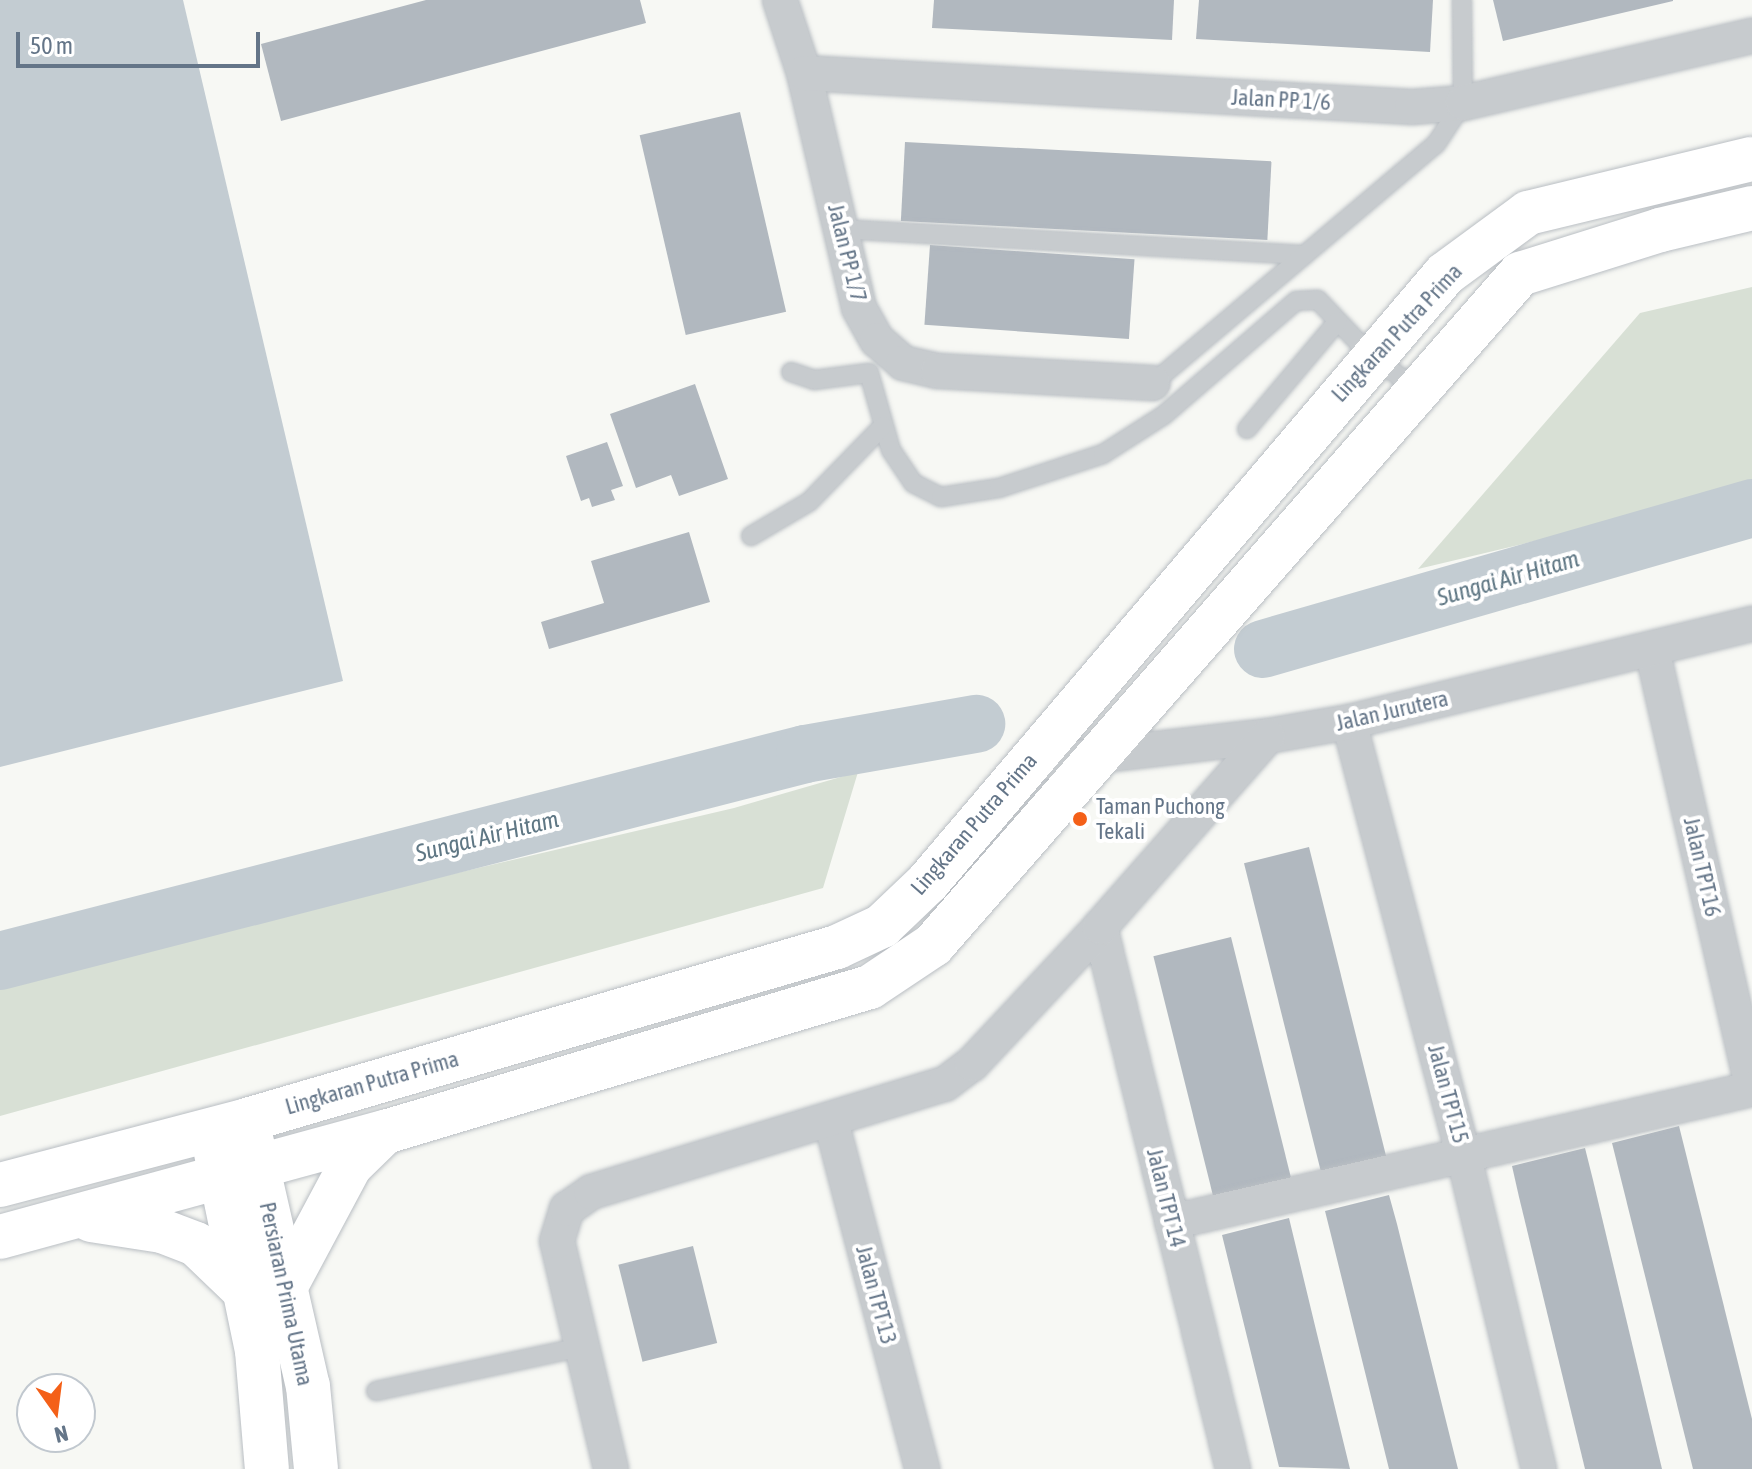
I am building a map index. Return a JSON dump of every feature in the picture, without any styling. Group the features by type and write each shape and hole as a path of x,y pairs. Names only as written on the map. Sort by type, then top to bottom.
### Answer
{"main road":[{"name":"Lingkaran Putra Prima","path":"0,1185 228,1125 837,947 882,926 928,882 1445,274 1528,213 1752,159"},
{"path":"0,1237 385,1132 870,987 933,945 1520,274 1660,230 1752,208"},
{"name":"Persiaran Prima Utama","path":"228,1125 267,1288 308,1386 316,1469"},
{"path":"75,1217 162,1231 196,1244 267,1288 350,1166 385,1132"},
{"name":"Persiaran Prima Utama","path":"267,1288 267,1469"}],"street":[{"name":"Jalan PP 1/7","path":"780,0 804,73 859,308 877,340 903,363 938,371 1153,383"},
{"name":"Jalan PP 1/6","path":"804,73 1412,107 1463,103 1752,36"},
{"name":"Jalan Jurutera","path":"1026,764 1268,736 1349,722 1752,624"},
{"name":"Jalan TPT 16","path":"1652,649 1752,1087"},
{"name":"Jalan TPT 15","path":"1349,722 1464,1157 1539,1469"},
{"path":"611,1469 557,1241 567,1209 591,1192 945,1084 972,1064 1100,927 1268,736"},
{"name":"Jalan TPT 14","path":"1100,927 1233,1469"},
{"path":"1172,1222 1464,1157 1752,1087"},
{"name":"Jalan TPT 13","path":"831,1121 922,1469"}],"lane":[{"path":"1153,383 1436,144 1463,103 1462,0"},
{"path":"840,229 1304,255"},
{"path":"791,372 814,380 869,373 883,426 913,483 941,497 999,488 1103,454 1164,415 1296,301 1318,300 1372,357 1419,390"},
{"path":"1247,429 1338,321"},
{"path":"751,536 800,510 883,426"},
{"path":"376,1391 582,1347"}],"shaded area":[{"path":"0,0 183,0 343,681 0,767"},
{"path":"1752,287 1752,489 1418,569 1640,313"},
{"path":"858,772 823,888 0,1116 0,980 734,808"}],"building":[{"path":"426,0 640,0 646,23 281,121 261,44"},
{"path":"934,0 1174,0 1172,40 932,28"},
{"path":"1199,0 1433,0 1430,52 1196,39"},
{"path":"1493,0 1673,0 1673,1 1503,41"},
{"path":"740,112 786,312 686,335 640,135"},
{"path":"905,142 1271,161 1267,240 901,221"},
{"path":"930,245 1135,259 1129,339 924,325"},
{"path":"695,384 728,479 679,496 671,475 636,488 610,414"},
{"path":"607,442 623,486 611,490 615,500 592,507 589,498 581,501 566,456"},
{"path":"689,532 710,602 549,649 541,622 604,603 591,561"},
{"path":"1309,847 1390,1170 1325,1186 1244,863"},
{"path":"1231,937 1294,1189 1216,1209 1153,956"},
{"path":"1679,1126 1752,1419 1752,1469 1693,1469 1612,1143"},
{"path":"1585,1148 1662,1469 1585,1469 1519,1197 1512,1166"},
{"path":"1389,1195 1458,1469 1389,1469 1325,1211"},
{"path":"1289,1218 1350,1469 1279,1467 1222,1235"},
{"path":"693,1246 717,1343 642,1362 618,1265"}],"waterway":[{"name":"Sungai Air Hitam","path":"1263,649 1752,508"},
{"name":"Sungai Air Hitam","path":"0,961 805,754 976,724"}],"place":[{"name":"Taman Puchong Tekali","path":"1080,819"}]}
